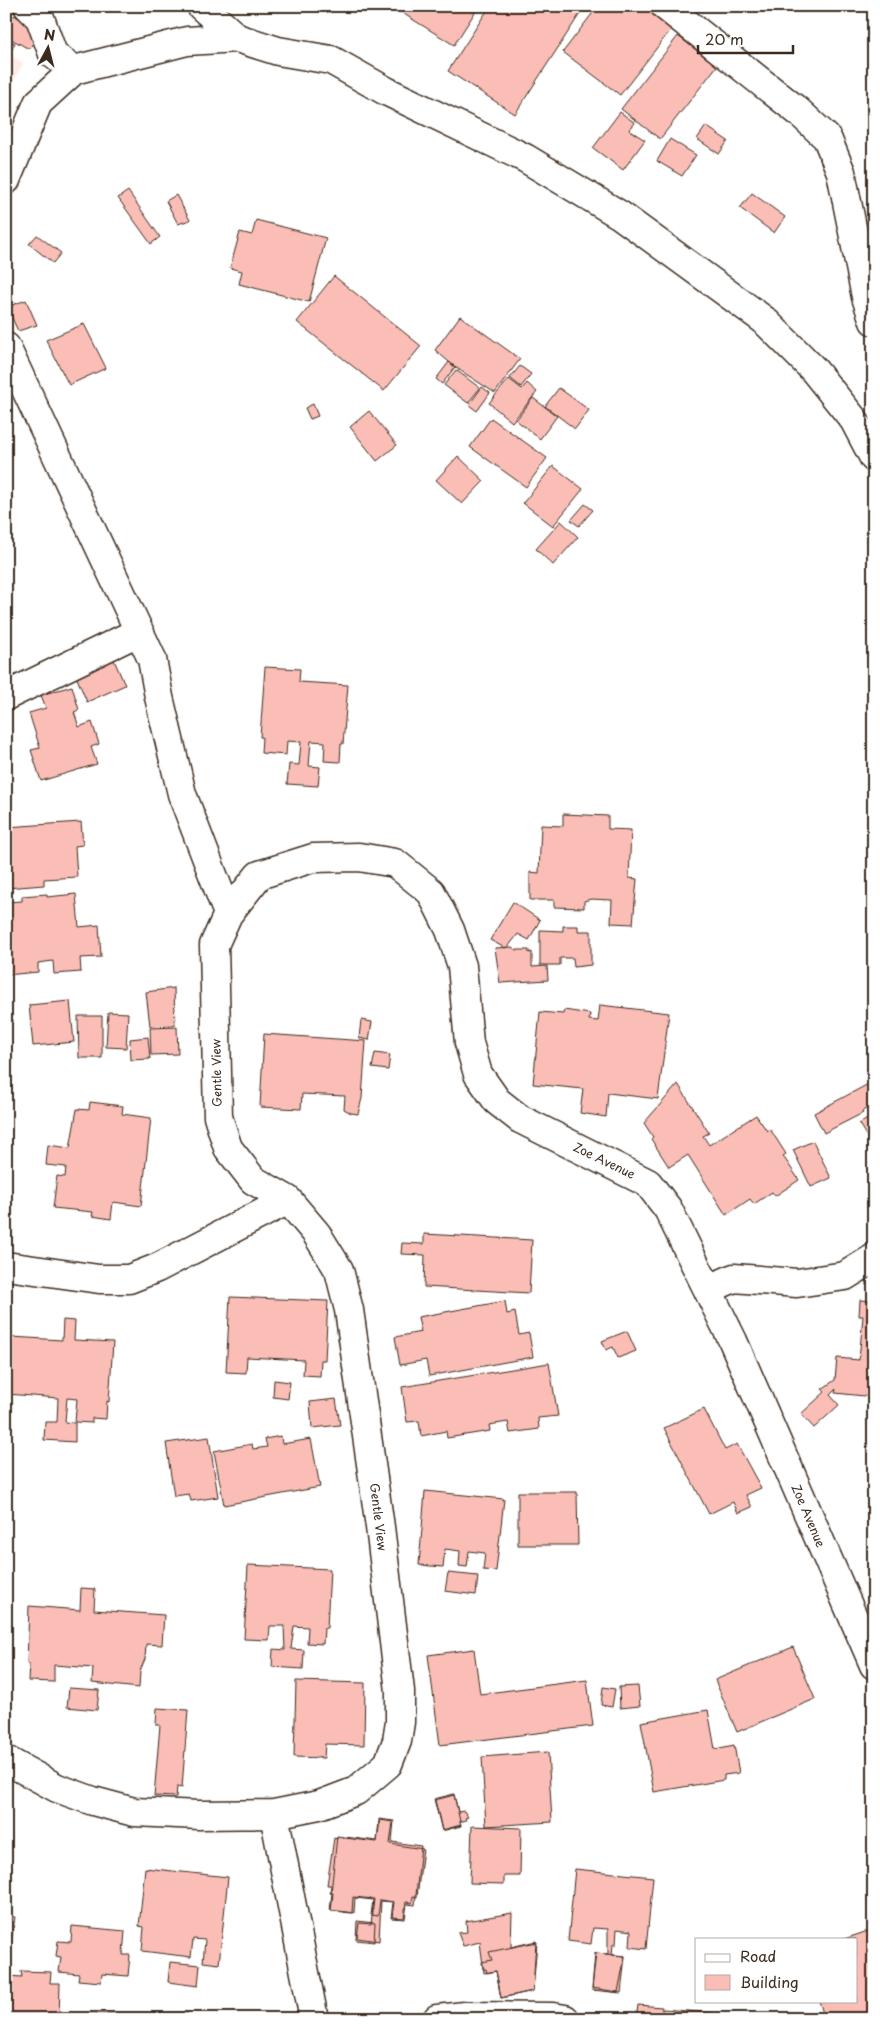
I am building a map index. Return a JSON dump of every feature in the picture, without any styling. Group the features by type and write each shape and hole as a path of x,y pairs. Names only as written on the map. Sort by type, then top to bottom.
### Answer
{"street":[{"path":"28,6 40,18 52,54 74,70"},
{"path":"201,6 237,38"},
{"path":"665,6 800,112 827,138 841,172 866,297 874,321"},
{"path":"6,180 38,102 74,70 187,41 237,38 278,51 332,60 386,91 525,158 620,215 764,320 813,369 854,420 874,458"},
{"path":"9,357 152,659 182,794 228,914"},
{"path":"6,696 138,632"},
{"name":"Zoe Avenue","path":"228,914 259,875 313,858 359,857 395,863 431,892 450,930 462,966 469,1043 478,1074 497,1101 520,1119 648,1183 668,1209 709,1289 874,1665"},
{"name":"Gentle View","path":"6,1760 57,1788 93,1802 134,1812 274,1814 319,1805 356,1791 388,1764 397,1741 400,1722 398,1672 350,1310 338,1270 316,1233 288,1200 253,1180 228,1148 218,1117 214,944 228,914"},
{"path":"6,1266 99,1279 128,1278 157,1268 288,1200"},
{"path":"709,1289 734,1278 797,1283 845,1276 874,1258"},
{"path":"274,1814 314,2019"},
{"path":"437,2019 465,2016 553,2017 565,2019"}],"shaded area":[{"path":"6,52 23,63 6,95"}],"building":[{"path":"391,6 479,6 454,45"},
{"path":"490,6 585,6 515,114 448,71"},
{"path":"598,6 646,6 673,27 620,95 563,52"},
{"path":"14,15 41,32 29,49 6,36 6,27"},
{"path":"678,36 717,66 660,139 621,109"},
{"path":"6,39 15,43 6,60"},
{"path":"620,112 635,123 629,130 645,140 623,170 593,148"},
{"path":"706,126 728,141 719,154 697,139"},
{"path":"670,139 696,155 682,176 657,161"},
{"path":"128,191 160,237 151,244 118,198"},
{"path":"752,193 785,217 774,233 740,208"},
{"path":"176,195 190,220 178,224 166,201"},
{"path":"256,220 326,238 309,302 239,284 242,271 230,268 240,232 252,235"},
{"path":"37,235 61,253 53,263 29,244"},
{"path":"871,238 874,242 874,271 857,246"},
{"path":"334,276 421,346 384,391 297,322"},
{"path":"26,300 37,325 18,331 7,307"},
{"path":"460,316 520,359 495,393 455,367 435,350"},
{"path":"84,324 106,368 69,385 46,340"},
{"path":"449,362 455,367 442,384 436,379"},
{"path":"520,366 531,374 521,387 510,378"},
{"path":"456,370 480,388 468,403 444,385"},
{"path":"509,379 522,389 527,383 537,392 512,422 489,403"},
{"path":"482,387 490,393 477,411 469,405"},
{"path":"559,388 589,410 575,429 545,406"},
{"path":"533,398 557,416 540,439 516,420"},
{"path":"313,404 318,416 310,419 305,408"},
{"path":"369,411 397,445 377,461 350,427"},
{"path":"491,418 547,458 526,487 470,447"},
{"path":"458,456 484,481 462,504 436,480"},
{"path":"553,466 583,489 553,526 523,503"},
{"path":"585,504 593,510 579,526 571,520"},
{"path":"561,521 578,537 553,565 536,549"},
{"path":"114,660 125,685 87,702 76,676"},
{"path":"265,667 300,669 299,682 348,685 340,762 324,761 325,742 311,741 309,766 320,767 318,786 287,784 289,764 299,765 301,742 287,741 286,755 261,753 262,737 260,737"},
{"path":"72,686 79,710 74,712 79,727 92,722 99,744 91,747 97,764 41,781 31,750 40,748 29,713 46,708 41,695"},
{"path":"563,814 608,816 608,829 631,830 629,878 637,879 633,924 611,923 612,900 591,899 584,901 584,908 554,907 554,900 530,900 530,872 539,873 541,825 563,826"},
{"path":"81,822 83,845 75,846 77,877 44,879 44,885 6,888 6,827"},
{"path":"47,894 47,897 76,894 79,927 99,925 101,957 80,958 81,972 54,974 53,961 38,963 38,972 6,975 6,902 22,901 22,896"},
{"path":"513,902 540,920 529,940 518,934 508,947 505,948 490,940"},
{"path":"563,926 578,926 578,931 591,931 591,965 574,967 573,958 560,958 560,965 540,965 540,930 563,931"},
{"path":"512,947 516,950 529,950 529,953 532,952 532,967 547,966 548,980 500,983 495,948"},
{"path":"174,988 175,1025 150,1026 146,992"},
{"path":"70,1001 74,1042 33,1046 29,1005"},
{"path":"600,1005 669,1013 658,1099 608,1093 606,1117 580,1113 583,1089 533,1084 540,1012 563,1014 564,1010 590,1014 589,1020 598,1021"},
{"path":"108,1012 128,1013 126,1048 106,1047"},
{"path":"78,1016 102,1016 102,1058 79,1058"},
{"path":"361,1020 372,1022 369,1040 359,1038"},
{"path":"177,1027 178,1054 151,1055 150,1028"},
{"path":"264,1034 366,1041 362,1098 358,1114 344,1109 345,1096 302,1094 301,1109 260,1107"},
{"path":"148,1037 150,1059 131,1060 130,1039"},
{"path":"375,1053 390,1055 388,1070 372,1068"},
{"path":"874,1081 874,1105 862,1111 863,1113 824,1133 814,1113"},
{"path":"678,1084 709,1133 703,1136 709,1145 756,1115 767,1131 770,1129 786,1154 783,1156 799,1180 775,1196 772,1192 754,1204 750,1199 726,1215 688,1155 669,1167 651,1139 653,1137 644,1123"},
{"path":"90,1102 123,1106 122,1114 151,1118 141,1206 113,1202 111,1219 92,1216 93,1212 53,1208 57,1176 65,1177 66,1167 46,1165 48,1145 70,1148 77,1109 89,1110"},
{"path":"874,1115 874,1148 859,1124"},
{"path":"813,1141 831,1178 811,1187 793,1150"},
{"path":"424,1234 532,1240 529,1293 424,1287 425,1255 401,1254 402,1243 424,1244"},
{"path":"230,1297 328,1301 325,1360 321,1360 320,1376 303,1375 304,1360 247,1357 246,1373 226,1372"},
{"path":"860,1300 874,1301 874,1397 835,1393 836,1389 830,1395 839,1405 814,1428 801,1414 825,1392 822,1389 835,1380 837,1358 859,1360 863,1316 859,1316"},
{"path":"505,1301 507,1314 515,1312 519,1335 529,1333 533,1357 429,1376 426,1360 400,1365 395,1337 421,1332 418,1317"},
{"path":"63,1320 75,1321 74,1340 113,1342 106,1419 92,1418 92,1423 75,1422 77,1399 67,1398 65,1422 75,1423 75,1442 44,1440 45,1422 57,1422 58,1398 7,1394 11,1337 62,1340"},
{"path":"627,1331 636,1351 618,1358 613,1347 606,1350 602,1341"},
{"path":"549,1363 558,1416 538,1418 539,1429 510,1433 508,1422 489,1425 490,1431 447,1438 446,1431 421,1436 419,1421 407,1422 402,1387"},
{"path":"274,1380 290,1382 288,1399 273,1397"},
{"path":"336,1399 340,1425 312,1428 310,1402"},
{"path":"704,1409 725,1450 737,1444 761,1488 746,1495 752,1507 738,1513 733,1502 709,1514 664,1428"},
{"path":"281,1436 282,1444 311,1439 320,1487 224,1505 214,1451 252,1444 253,1449 267,1447 265,1439"},
{"path":"209,1437 218,1497 191,1501 189,1494 174,1496 166,1443"},
{"path":"425,1491 504,1499 496,1571 483,1570 485,1553 469,1551 467,1567 459,1566 460,1551 445,1549 443,1567 419,1565"},
{"path":"518,1492 577,1492 578,1545 518,1545"},
{"path":"248,1565 330,1569 327,1628 324,1628 323,1644 307,1643 308,1627 294,1626 291,1649 304,1650 303,1669 272,1667 273,1649 285,1650 284,1626 270,1626 269,1640 244,1639"},
{"path":"448,1573 478,1576 476,1595 445,1591"},
{"path":"81,1588 95,1589 94,1610 164,1615 162,1645 146,1644 145,1659 140,1671 139,1688 92,1683 93,1668 54,1665 54,1682 28,1681 29,1606 80,1610"},
{"path":"793,1647 815,1699 737,1732 715,1680"},
{"path":"474,1649 480,1694 587,1680 593,1726 440,1745 428,1655"},
{"path":"296,1681 365,1683 364,1745 325,1744 324,1758 294,1757"},
{"path":"638,1686 640,1706 620,1708 619,1687"},
{"path":"603,1687 615,1689 612,1707 601,1705"},
{"path":"69,1688 99,1690 97,1710 67,1707"},
{"path":"157,1708 188,1710 182,1788 177,1787 176,1797 154,1796 160,1725 156,1725"},
{"path":"708,1710 715,1749 734,1745 739,1773 724,1775 724,1780 654,1792 641,1722"},
{"path":"548,1752 552,1822 486,1826 482,1757"},
{"path":"454,1794 461,1826 442,1831 434,1799"},
{"path":"454,1795 458,1812 464,1811 468,1817 460,1822 461,1825 442,1830 435,1800"},
{"path":"379,1819 394,1821 392,1842 421,1846 415,1905 407,1904 405,1919 391,1918 393,1902 381,1901 379,1941 357,1938 359,1923 371,1924 374,1899 353,1897 352,1913 331,1911 333,1893 331,1893 337,1836 377,1841"},
{"path":"380,1820 393,1822 390,1844 423,1849 417,1897 413,1896 412,1903 406,1902 404,1918 392,1917 394,1902 380,1900 378,1916 371,1915 373,1900 355,1898 354,1913 330,1910 332,1893 330,1893 331,1885 327,1885 334,1838 377,1842"},
{"path":"472,1826 521,1828 520,1876 504,1876 504,1884 470,1883"},
{"path":"145,1868 228,1877 219,1964 203,1962 205,1940 193,1939 191,1957 142,1951 144,1927 139,1926"},
{"path":"575,1869 653,1877 646,1949 630,1947 631,1931 617,1929 616,1944 613,1944 612,1955 625,1956 621,1993 592,1990 595,1953 608,1954 608,1929 593,1928 591,1944 568,1941"},
{"path":"512,1913 511,1947 536,1941 533,1991 501,1998 496,1971 484,1973 480,1942 463,1946 458,1933 467,1932 466,1921"},
{"path":"6,1916 15,1917 6,1975"},
{"path":"357,1921 375,1923 374,1942 356,1940"},
{"path":"72,1926 125,1931 123,1955 130,1955 128,1976 102,1974 101,1982 78,1980 79,1974 59,1972 61,1957 56,1956 58,1941 71,1942"},
{"path":"874,1929 874,2019 825,2019 819,2002 858,2002 858,1938 847,1938"},
{"path":"537,1942 533,1991 501,1998 496,1971 487,1973 486,1969 483,1969 482,1962 492,1960 489,1952"},
{"path":"596,1953 625,1956 618,1992 592,1988"},
{"path":"170,1962 200,1965 198,1986 168,1982"},
{"path":"21,1971 51,1972 50,1983 60,1983 59,2019 6,2019 8,1976 22,1977"},
{"path":"638,2005 662,2007 661,2019 636,2019"},
{"path":"663,2009 712,2013 712,2015 724,2016 724,2019 662,2019"},
{"path":"187,2013 187,2019 81,2019 80,2014"}]}
